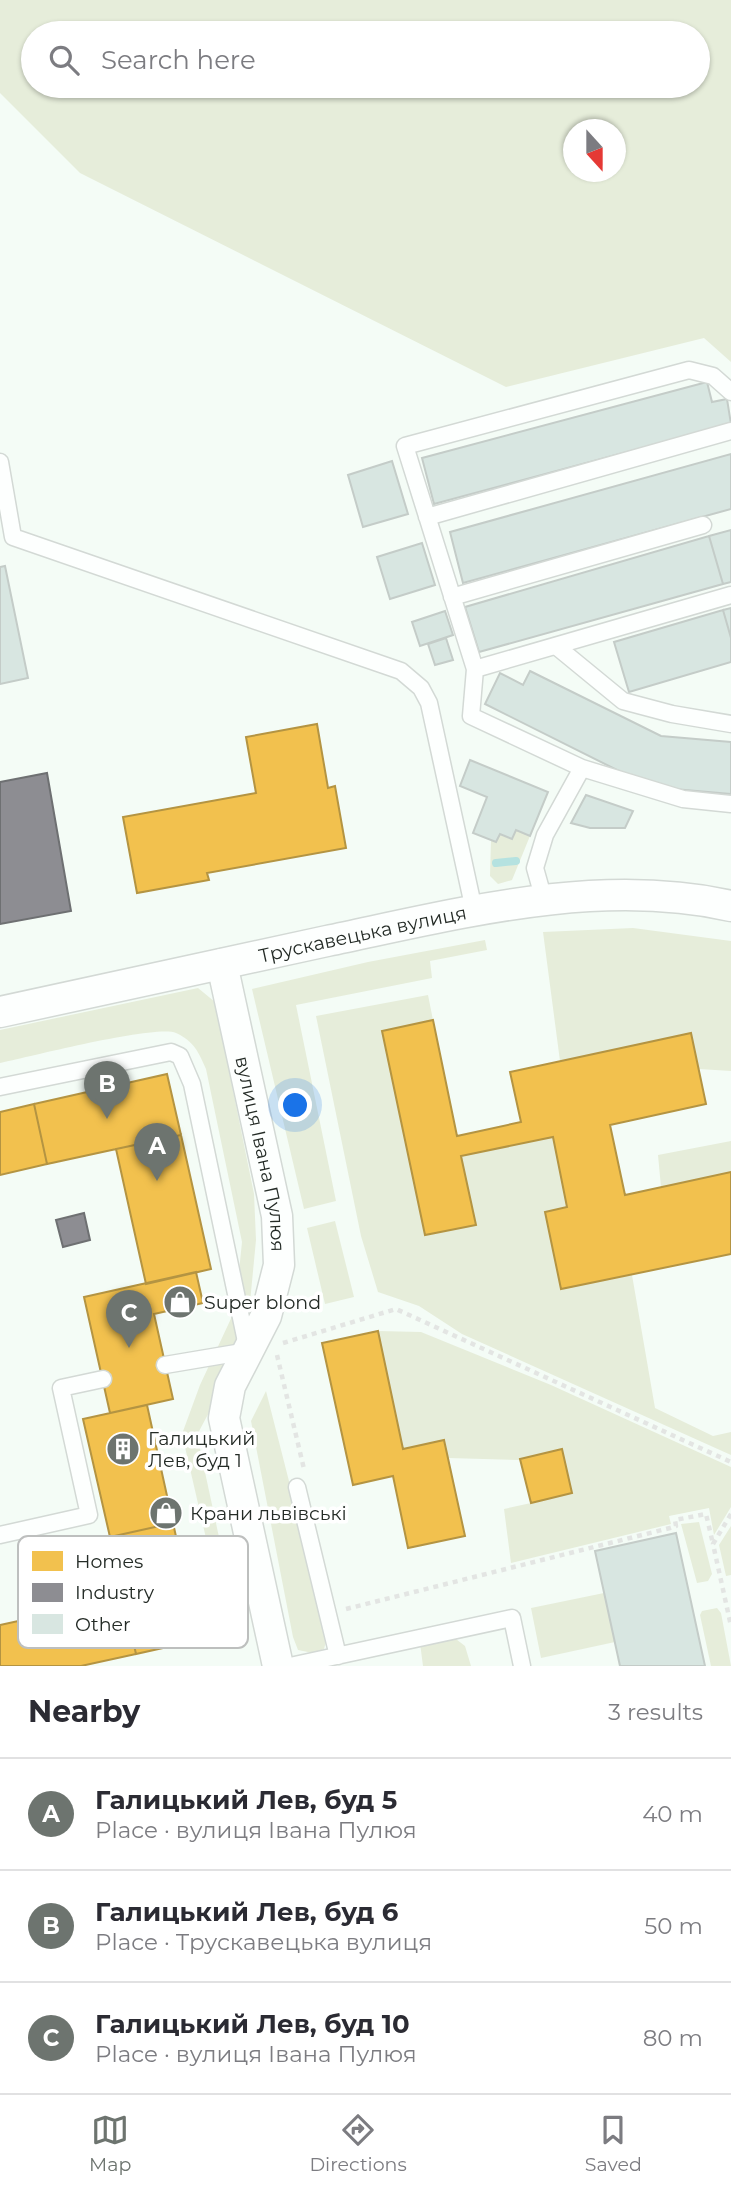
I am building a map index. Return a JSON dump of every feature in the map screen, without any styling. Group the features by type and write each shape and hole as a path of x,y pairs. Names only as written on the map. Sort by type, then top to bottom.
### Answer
{"street":[{"name":"Трускавецька вулиця","path":"0,1012 474,910 544,900 639,896 731,906"},
{"name":"вулиця Івана Пулюя","path":"222,964 276,1216 279,1265 261,1348 230,1386 224,1418 278,1666"}],"lane":[{"path":"731,392 713,376 689,370 405,446 475,669 471,716 582,768 683,799 731,804"},
{"path":"428,517 731,431"},
{"path":"0,462 13,537 401,671 415,681 429,703 474,910"},
{"path":"453,597 703,524"},
{"path":"475,669 731,595"},
{"path":"556,646 624,701 672,714 731,724"},
{"path":"544,900 535,868 545,835 582,768"},
{"path":"0,1087 172,1052 180,1056 192,1084 261,1348 165,1365"},
{"path":"0,1535 89,1515 61,1388 103,1379"},
{"path":"297,1487 338,1656"},
{"path":"290,1666 512,1618 522,1666"}],"path":[{"path":"261,1348 396,1309 731,1462"},
{"path":"337,1611 670,1528 676,1526 675,1520 706,1514 731,1626"},
{"path":"713,1544 731,1514"}],"green space":[{"path":"0,0 731,0 731,362 704,338 506,387 80,173 0,93"},
{"path":"516,830 530,836 512,880 498,884 490,876 491,840 496,842 500,834 512,839"},
{"path":"633,928 731,941 731,1071 699,1069 691,1033 560,1061 543,932"},
{"path":"485,940 487,950 430,961 432,978 296,1005 336,1201 304,1209 252,989 368,962"},
{"path":"198,988 215,1002 254,1194 256,1240 249,1313 236,1339 232,1369 197,1435 219,1536 205,1536 182,1434 200,1385 235,1310 242,1242 206,1069 192,1044 176,1033 164,1031 119,1037 0,1063 0,1030"},
{"path":"428,995 433,1020 382,1032 425,1235 475,1225 461,1156 553,1137 567,1207 545,1212 561,1289 632,1275 655,1408 713,1436 731,1432 731,1455 462,1334 419,1306 378,1292 361,1236 316,1016"},
{"path":"731,1141 731,1172 661,1187 658,1155"},
{"path":"335,1221 354,1297 325,1304 307,1228"},
{"path":"378,1331 421,1332 551,1385 731,1467 731,1507 714,1535 709,1508 669,1516 671,1524 511,1563 504,1509 531,1503 520,1460 448,1458 444,1440 403,1449"},
{"path":"266,1391 328,1634 324,1649 313,1653 298,1650 293,1637 251,1421"},
{"path":"699,1522 712,1574 708,1581 697,1583 681,1524"},
{"path":"731,1526 731,1575 726,1576 719,1545"},
{"path":"604,1593 615,1642 541,1658 531,1608"},
{"path":"717,1608 721,1613 731,1666 711,1666 700,1615 702,1611"},
{"path":"452,1636 465,1646 471,1666 423,1666 420,1643"}],"building: Homes":[{"path":"317,724 328,788 335,786 346,848 207,873 209,880 137,893 123,817 256,793 246,737"},
{"path":"433,1020 457,1136 521,1122 510,1072 691,1033 706,1104 610,1125 625,1195 731,1172 731,1254 561,1289 545,1212 567,1207 553,1137 461,1156 476,1225 425,1235 382,1031"},
{"path":"167,1074 181,1135 47,1164 34,1104"},
{"path":"34,1104 47,1164 0,1175 0,1112"},
{"path":"181,1135 211,1269 146,1284 116,1149"},
{"path":"196,1272 203,1303 154,1314 173,1399 110,1413 84,1297"},
{"path":"378,1331 403,1449 444,1440 465,1536 408,1548 393,1476 353,1485 322,1343"},
{"name":"Галицький Лев, буд 1","path":"147,1405 173,1523 110,1536 83,1419"},
{"path":"562,1449 572,1493 531,1503 520,1459"},
{"path":"173,1523 176,1536 114,1536"},
{"path":"18,1621 18,1648 135,1648 136,1654 81,1666 0,1666 0,1625"},
{"path":"135,1648 163,1648 136,1654"}],"building: Industry":[{"path":"47,773 71,911 0,924 0,782"},
{"path":"84,1213 90,1240 63,1247 56,1220"}],"building: Other":[{"path":"707,382 712,402 727,399 731,424 434,504 422,458"},
{"path":"731,454 731,509 463,583 450,532"},
{"path":"392,461 408,514 363,527 348,475"},
{"path":"731,530 731,582 723,584 709,536"},
{"path":"709,536 723,584 479,652 465,607"},
{"path":"422,543 435,585 390,599 377,557"},
{"path":"5,566 28,678 0,684 0,567"},
{"path":"731,608 731,638 723,610"},
{"path":"723,610 731,638 731,662 629,692 614,642"},
{"path":"445,611 453,635 420,646 412,622"},
{"path":"446,638 453,660 435,665 428,644"},
{"path":"530,671 661,736 731,742 731,794 651,787 485,704 500,673 523,685"},
{"path":"470,760 548,792 530,836 516,830 512,839 500,834 496,842 473,833 487,797 460,786"},
{"path":"586,795 633,811 625,828 590,828 571,823"},
{"path":"676,1533 705,1666 620,1666 595,1551"}],"waterway":[{"path":"496,863 516,861"}],"place":[{"name":"Галицький Лев, буд 6","path":"107,1119"},
{"name":"Галицький Лев, буд 5","path":"157,1181"},
{"name":"Super blond","path":"180,1302"},
{"name":"Галицький Лев, буд 10","path":"129,1348"},
{"name":"Галицький Лев, буд 1","path":"123,1449"},
{"name":"Крани львівські","path":"166,1513"}]}
